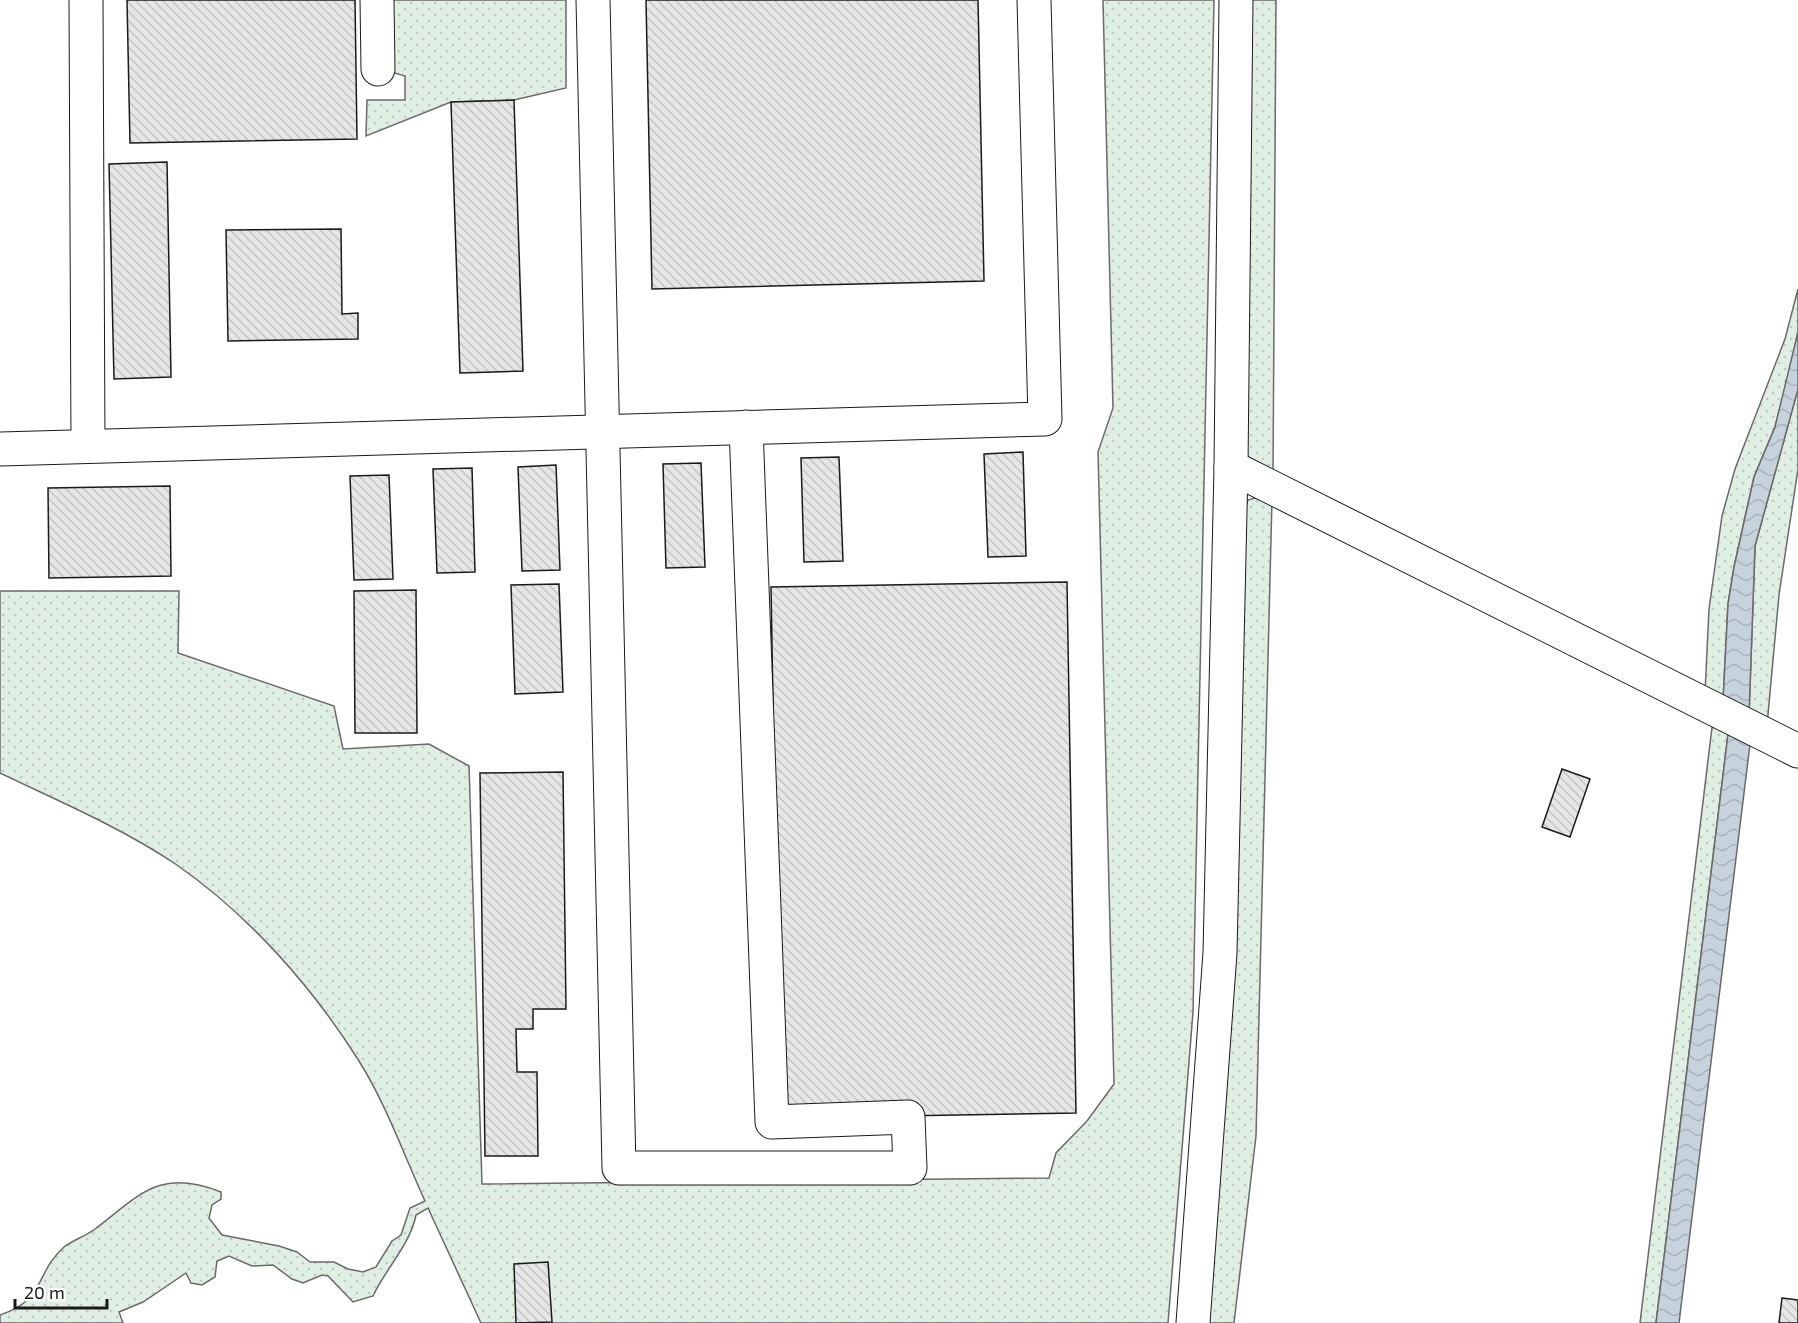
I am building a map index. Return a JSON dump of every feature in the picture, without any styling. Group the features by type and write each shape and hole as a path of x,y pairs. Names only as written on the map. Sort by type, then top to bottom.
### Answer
{"street":[{"path":"86,0 88,446"},
{"path":"377,0 378,69"},
{"path":"593,0 619,1168 910,1168 908,1117 772,1122 746,427"},
{"path":"0,448 1045,419 1034,0"},
{"path":"1193,1323 1220,953 1231,467 1236,0"},
{"path":"1231,467 1798,751"}],"green space":[{"path":"386,0 566,0 566,88 514,100 451,102 366,136 367,100 405,100 405,76 388,71"},
{"path":"1103,0 1214,0 1193,1012 1168,1323 481,1323 428,1208 416,1215 409,1236 373,1296 353,1302 328,1276 322,1275 303,1283 292,1279 273,1265 252,1266 229,1256 217,1261 215,1277 202,1285 191,1283 186,1273 143,1302 119,1312 123,1323 0,1323 0,1315 15,1309 33,1294 48,1267 64,1247 152,1188 182,1183 200,1185 221,1192 221,1199 212,1205 209,1218 222,1235 279,1246 297,1252 310,1262 334,1262 348,1269 363,1272 376,1267 392,1241 401,1235 410,1208 425,1201 386,1112 359,1061 299,978 252,928 201,883 153,850 88,815 0,773 0,591 179,591 178,653 334,706 343,749 429,744 469,766 482,1184 1049,1178 1056,1153 1087,1121 1114,1084 1098,452 1113,408"},
{"path":"1250,0 1276,0 1273,473 1248,460 1245,433"},
{"path":"1798,289 1798,332 1789,373 1775,427 1754,477 1734,567 1728,604 1723,701 1705,692 1709,609 1722,516 1735,469 1785,339"},
{"path":"1798,389 1798,469 1779,595 1767,725 1749,716 1755,546"},
{"path":"1258,497 1272,499 1256,1136 1234,1323 1205,1323 1241,519 1248,500"},
{"path":"1713,719 1729,726 1656,1323 1640,1323"}],"water":[{"path":"1798,332 1798,389 1755,546 1749,716 1723,701 1728,604 1754,477 1775,427"},
{"path":"1729,726 1751,736 1679,1323 1656,1323"}],"building":[{"path":"127,0 355,0 357,139 130,143"},
{"path":"646,0 978,0 984,281 652,289"},
{"path":"514,100 523,371 460,373 451,102"},
{"path":"167,162 171,377 114,379 109,164"},
{"path":"341,229 342,314 358,313 358,339 228,341 226,230"},
{"path":"1023,452 1026,556 988,557 984,454"},
{"path":"839,457 843,561 804,562 801,458"},
{"path":"701,463 705,567 666,568 663,464"},
{"path":"556,465 560,570 522,571 518,467"},
{"path":"472,468 475,572 437,573 433,469"},
{"path":"389,475 393,579 354,580 350,476"},
{"path":"170,486 171,576 49,578 48,488"},
{"path":"1067,582 1076,1113 780,1118 771,587"},
{"path":"559,584 563,692 515,694 511,585"},
{"path":"416,590 417,733 355,733 354,591"},
{"path":"1562,769 1590,779 1570,837 1542,827"},
{"path":"563,772 566,1009 533,1009 533,1029 516,1029 517,1072 537,1072 538,1156 485,1156 480,773"},
{"path":"548,1262 552,1322 516,1323 514,1264"},
{"path":"1782,1298 1798,1300 1798,1323 1779,1323"}]}
